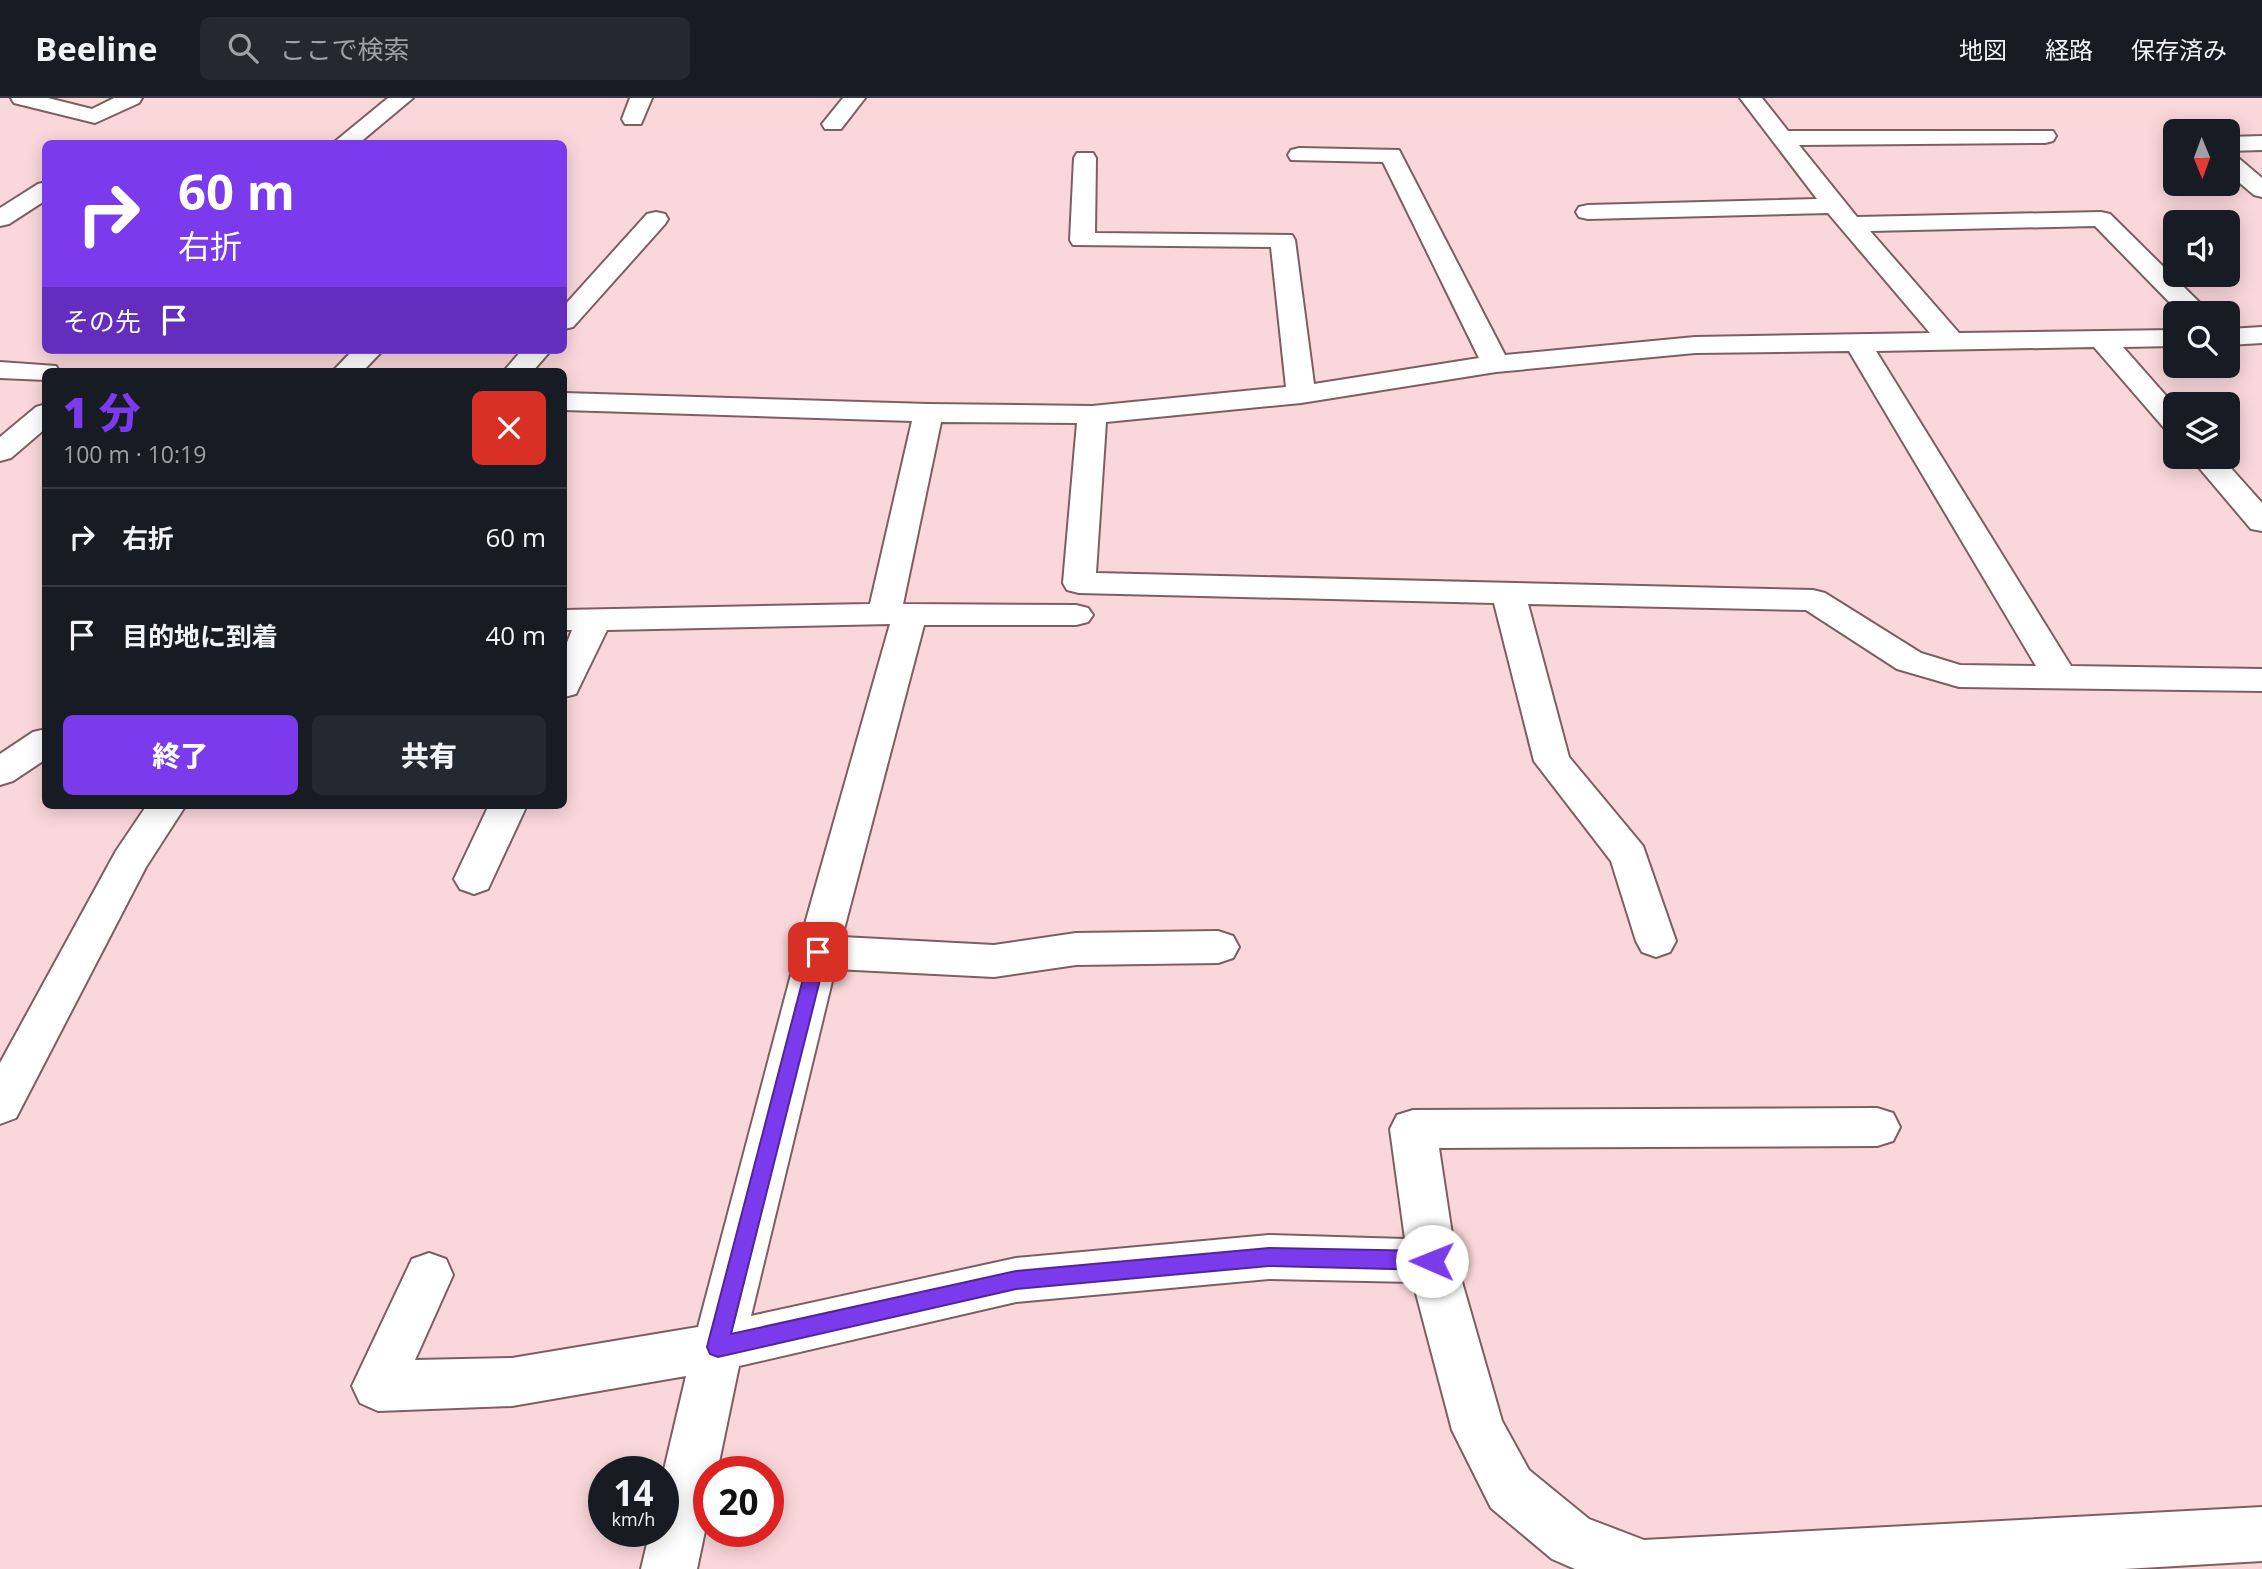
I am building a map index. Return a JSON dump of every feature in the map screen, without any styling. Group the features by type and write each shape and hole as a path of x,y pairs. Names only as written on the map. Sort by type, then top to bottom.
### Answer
{"street":[{"path":"22,98 95,116 131,98"},
{"path":"348,140 402,98"},
{"path":"633,119 641,98"},
{"path":"833,124 854,98"},
{"path":"1751,98 1843,215 1952,342"},
{"path":"1783,138 2045,136"},
{"path":"2240,144 2262,143"},
{"path":"1299,155 1391,155 1496,365"},
{"path":"1085,158 1082,240 1283,240 1301,394"},
{"path":"2240,171 2262,190"},
{"path":"0,219 42,192"},
{"path":"1588,212 2101,219 2183,301"},
{"path":"567,318 656,219"},
{"path":"567,401 928,413 1092,415 1301,394 1496,365 1695,345 2163,338"},
{"path":"2102,340 2163,409"},
{"path":"1858,343 2061,678"},
{"path":"350,368 365,354"},
{"path":"521,368 533,354"},
{"path":"0,370 42,372"},
{"path":"670,1569 718,1347 818,952 897,614 928,413"},
{"path":"1092,415 1079,583 1813,600 1909,661 1959,676 2262,680"},
{"path":"0,452 42,416"},
{"path":"2216,469 2262,522"},
{"path":"1508,592 1552,761 1629,856 1656,941"},
{"path":"567,673 579,619 897,614 1076,615"},
{"path":"0,772 42,744"},
{"path":"0,1105 130,861 164,809"},
{"path":"474,878 506,809"},
{"path":"818,952 994,961 1076,949 1218,947"},
{"path":"1877,1127 1413,1129 1432,1261 1478,1430 1510,1489 1571,1540 1644,1569 2077,1557 2262,1534"},
{"path":"429,1275 378,1385 513,1382 718,1347 1016,1280 1269,1257 1432,1261"}],"route":[{"path":"818,952 718,1347 1016,1280 1269,1257 1432,1261"}]}
